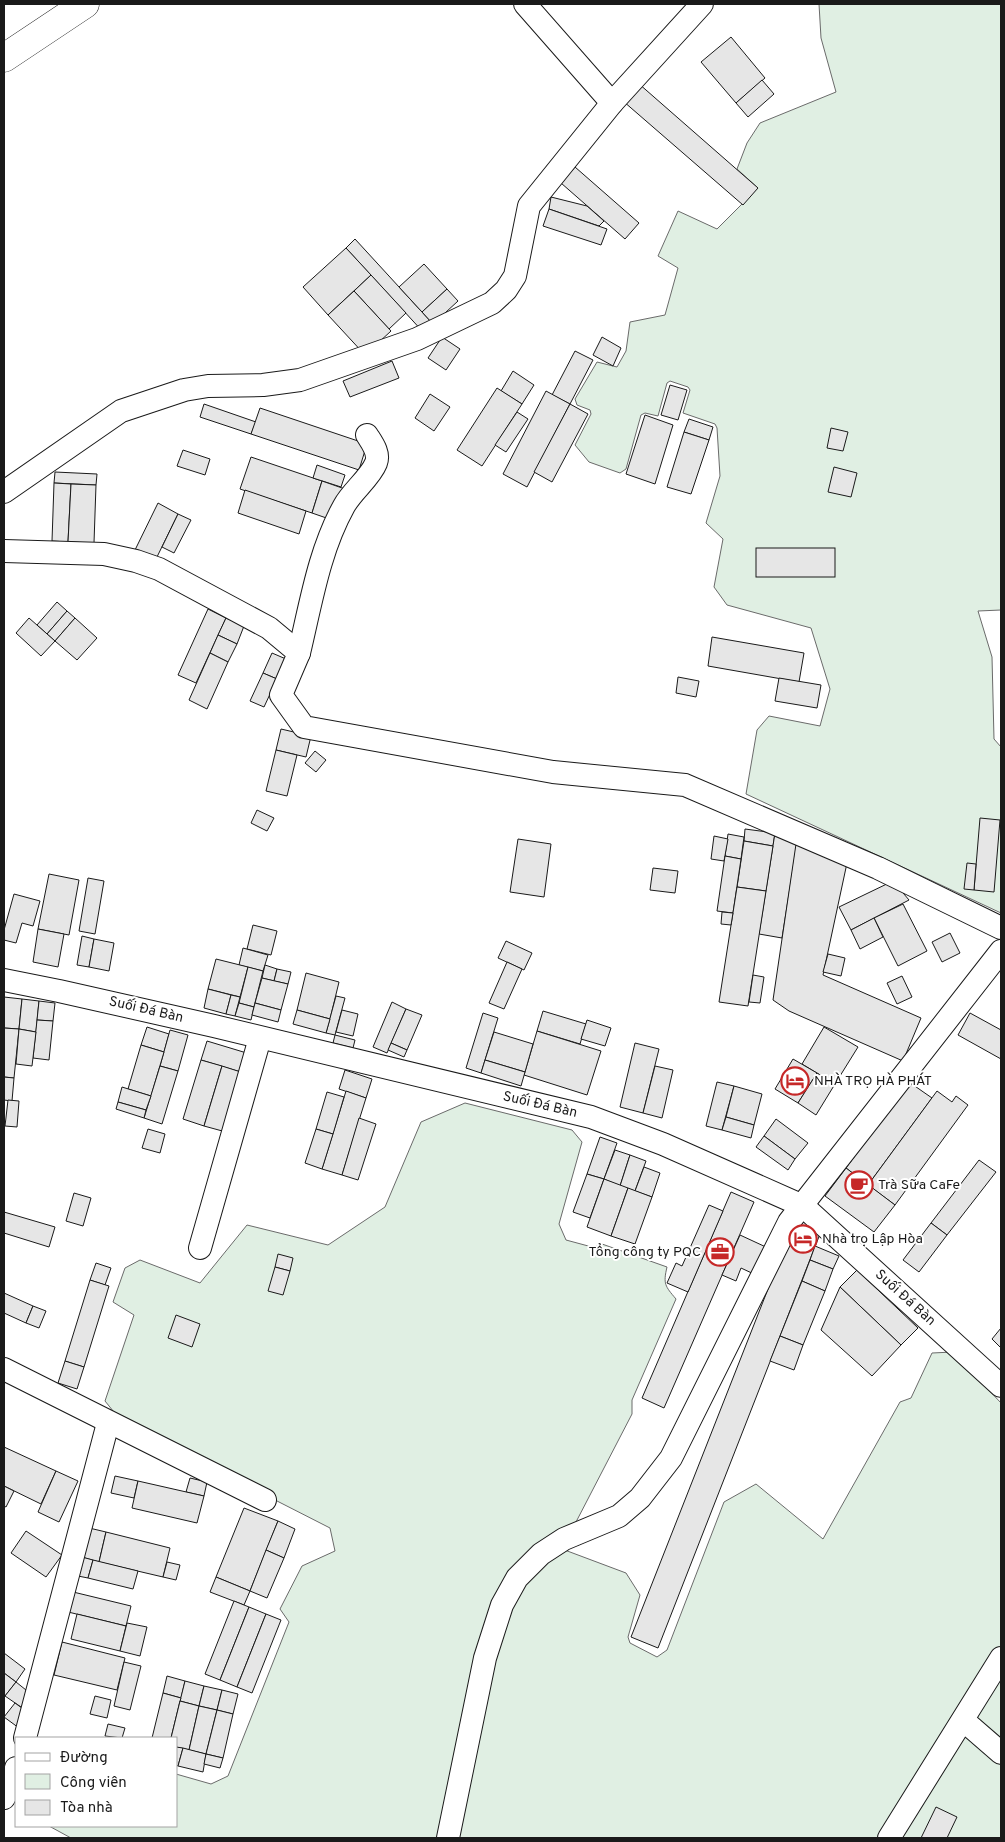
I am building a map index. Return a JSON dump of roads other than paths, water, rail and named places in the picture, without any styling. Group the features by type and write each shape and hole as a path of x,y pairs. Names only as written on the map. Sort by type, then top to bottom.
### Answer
{"main road":[{"path":"4,58 85,4"}],"street":[{"path":"526,4 612,103"},
{"path":"4,492 121,410 184,390 200,387 263,385 300,380 417,339 492,303 506,290 515,276 529,206 612,103 702,4"},
{"path":"367,435 377,454 377,461 373,470 355,488 344,505 325,546 299,653 281,695 304,727 554,772 685,785 878,868 1001,928"},
{"path":"4,552 104,554 152,566 269,628 299,653"},
{"path":"448,1838 485,1658 502,1605 517,1578 541,1554 564,1539 618,1516 640,1498 671,1458 789,1222 1001,951"},
{"name":"Suối Đá Bàn","path":"4,980 214,1026 591,1117 663,1144 803,1206 1001,1386"},
{"path":"200,1248 260,1038"},
{"path":"4,1370 265,1500"},
{"path":"25,1737 108,1422"},
{"path":"889,1838 1001,1658"},
{"path":"963,1720 1001,1753"},
{"path":"4,1798 15,1772"}],"place":[{"name":"NHÀ TRỌ HÀ PHÁT","path":"795,1081"},
{"name":"Trà Sữa CaFe","path":"859,1185"},
{"name":"Nhà trọ Lập Hòa","path":"803,1239"},
{"name":"Tổng công ty PQC","path":"720,1252"}]}
